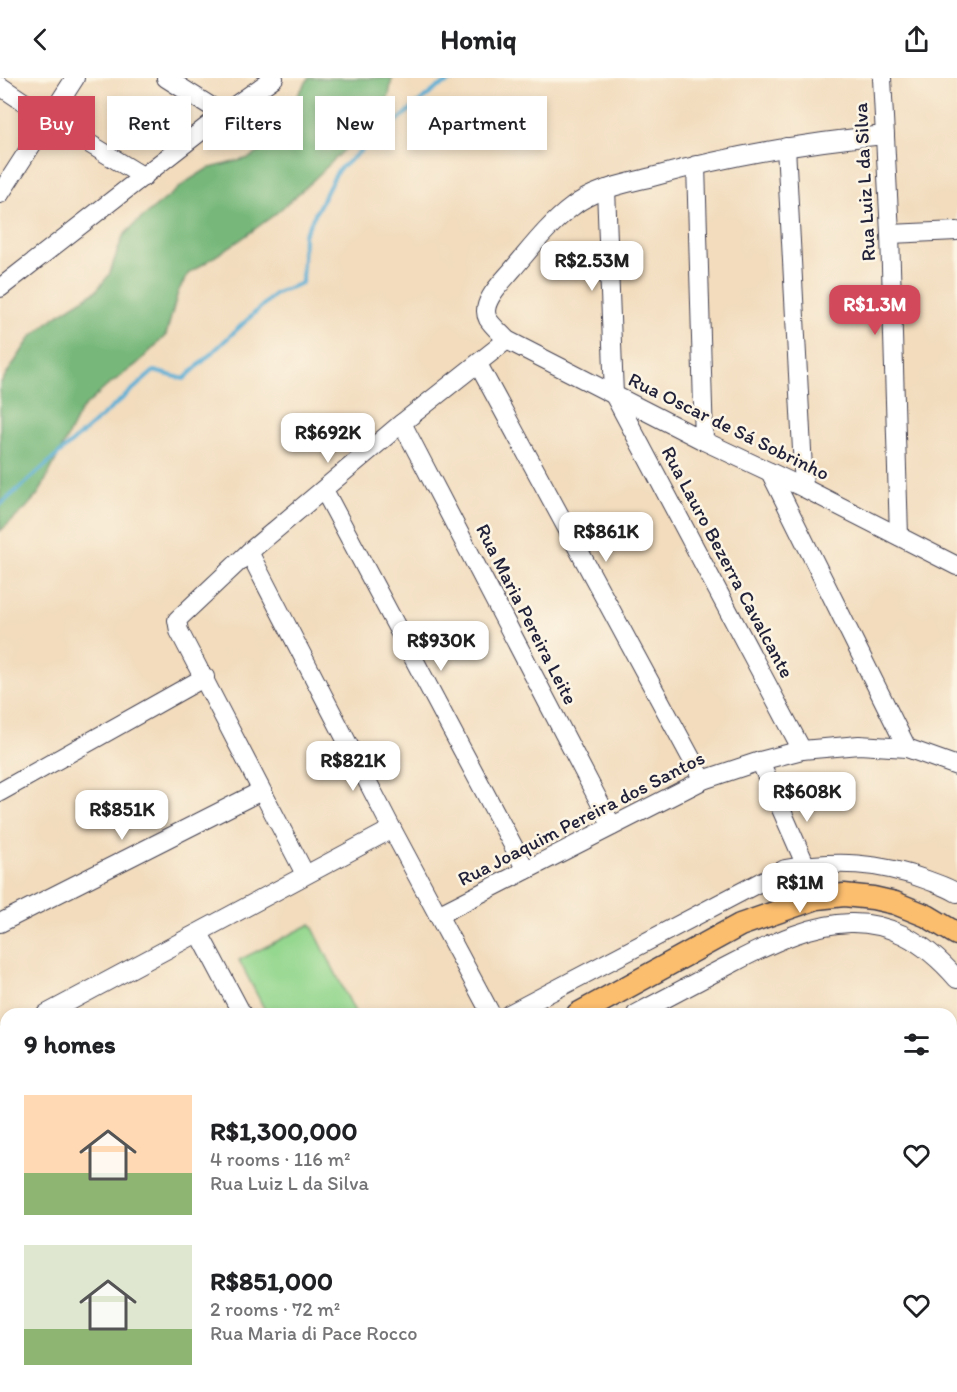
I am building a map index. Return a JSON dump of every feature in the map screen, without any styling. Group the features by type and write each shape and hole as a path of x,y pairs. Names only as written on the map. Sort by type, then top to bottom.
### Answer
{"main road":[{"path":"589,1008 740,925 817,898 844,896 873,898 896,903 927,916 957,934"}],"street":[{"path":"64,96 75,78"},
{"path":"166,78 203,101"},
{"path":"248,96 274,78"},
{"name":"Rua Luiz L da Silva","path":"882,78 890,234 899,536"},
{"path":"0,86 18,98"},
{"path":"0,288 203,130"},
{"path":"614,395 606,189 696,165 786,147 885,135"},
{"path":"95,147 144,177"},
{"path":"786,147 804,488"},
{"path":"0,194 29,150"},
{"path":"696,165 704,441"},
{"name":"Rua Oscar de Sá Sobrinho","path":"606,189 573,206 545,232 502,281 486,304 488,319 507,340 704,441 899,536 956,567"},
{"path":"890,234 957,231"},
{"path":"305,874 205,677 179,631 177,620 249,552 402,423 507,340"},
{"path":"478,364 703,780"},
{"name":"Rua Lauro Bezerra Cavalcante","path":"614,395 802,750"},
{"name":"Rua Maria Pereira Leite","path":"402,423 612,826"},
{"path":"770,472 907,748"},
{"path":"324,490 526,870"},
{"path":"249,552 392,829 488,1008"},
{"path":"0,792 205,677"},
{"name":"Rua Joaquim Pereira dos Santos","path":"438,915 703,780 760,761 802,750 859,745 907,748 957,766"},
{"path":"760,761 806,866 817,898"},
{"path":"0,923 261,791"},
{"path":"57,1008 392,829"},
{"path":"520,1008 785,869 853,863 901,870 957,893"},
{"path":"660,1008 767,946 819,926 846,923 869,924 896,931 921,945 957,979"},
{"path":"199,933 239,1008"},
{"path":"642,978 657,1008"}],"green space":[{"path":"309,78 392,78 389,96 315,96 315,150 344,150 274,215 188,274 178,292 166,335 137,364 106,387 81,410 39,493 0,531 0,384 31,337 56,316 96,291 109,275 123,236 189,180 207,169 249,158 263,150 303,150 303,96 298,96"},
{"path":"311,924 353,1008 264,1008 239,960"}],"waterway":[{"path":"0,505 154,371 184,379 276,293 302,283 304,235 338,170 438,87 458,78"}]}
